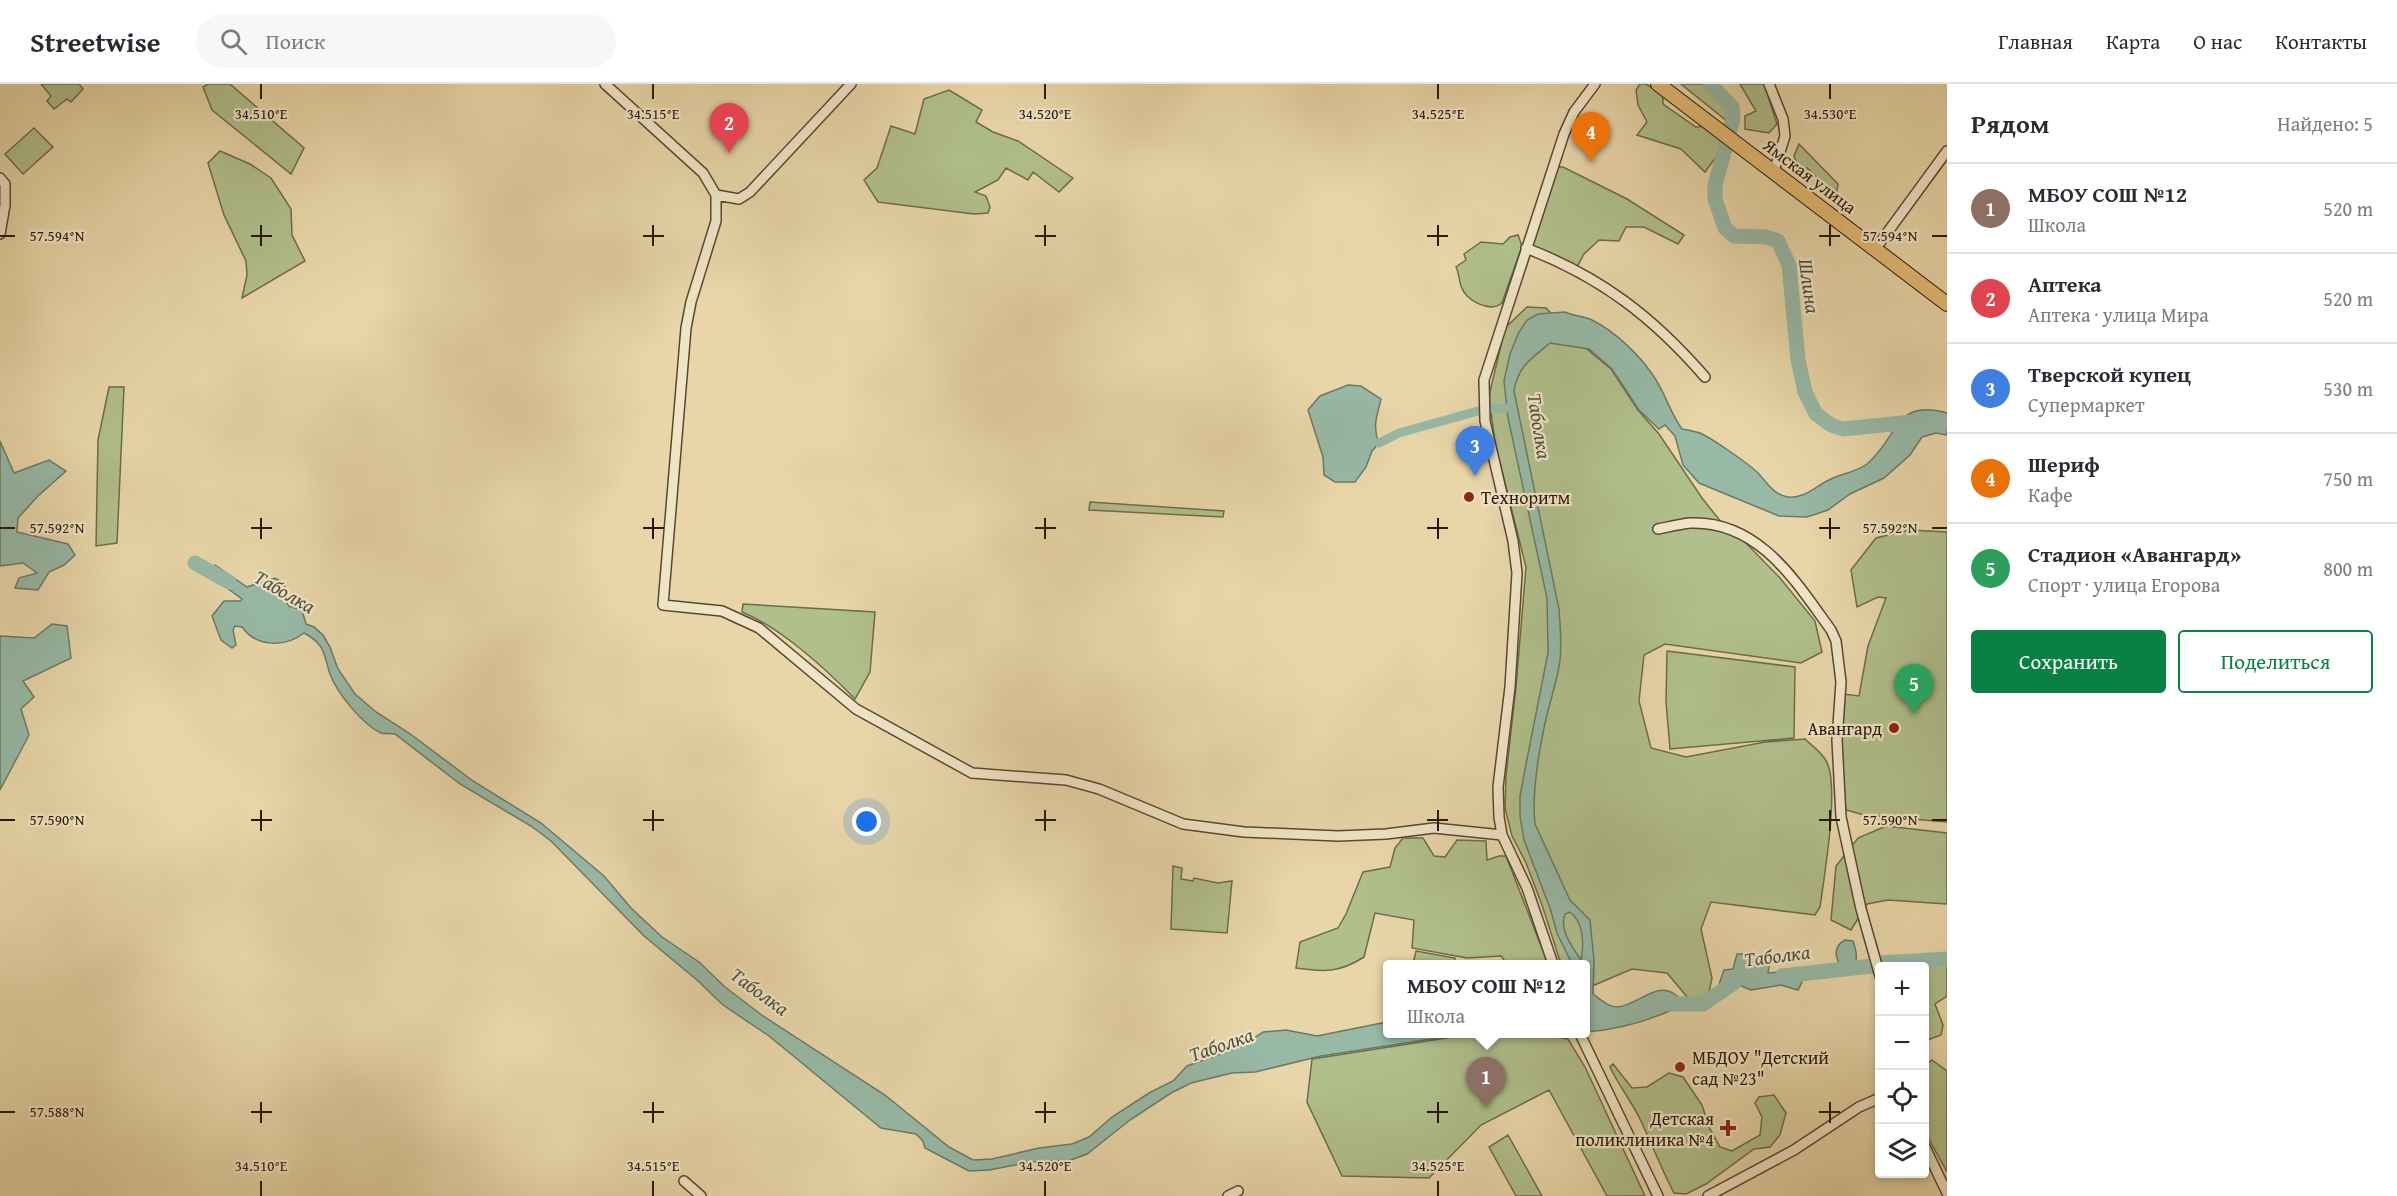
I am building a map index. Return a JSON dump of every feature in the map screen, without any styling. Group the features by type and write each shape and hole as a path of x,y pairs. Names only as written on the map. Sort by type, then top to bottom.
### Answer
{"highway":[{"name":"Ямская улица","path":"1658,84 1947,304"}],"street":[{"path":"605,84 703,172 716,195 716,221 691,302 686,328 663,605 722,611 759,628 856,709 972,773 1066,780 1099,789 1183,824 1244,832 1338,836 1386,834 1434,828 1502,835"},
{"path":"716,195 739,199 750,192 851,84"},
{"path":"1552,960 1527,888 1502,835 1498,787 1510,687 1517,573 1513,541 1485,421 1484,380 1566,129 1574,112 1595,84"},
{"path":"1769,84 1783,119 1785,136 1774,171"},
{"path":"1876,248 1947,151"},
{"path":"0,178 5,184 5,205 0,234"},
{"path":"1526,248 1586,274 1613,292 1654,325 1706,377"},
{"path":"1658,529 1691,523 1723,528 1759,544 1788,572 1831,630 1836,641 1841,682 1836,740 1841,817 1861,909 1876,962"},
{"path":"1582,1038 1658,1196"},
{"path":"1708,1196 1794,1150 1859,1107 1875,1100"},
{"path":"1929,1155 1947,1193"},
{"path":"684,1181 701,1196"},
{"path":"1228,1196 1238,1191"}],"green space":[{"path":"41,84 79,84 83,89 71,102 67,99 54,109 47,101 51,96"},
{"path":"208,84 230,84 304,148 291,174 212,110 203,87"},
{"path":"1640,84 1646,84 1663,95 1663,104 1696,127 1707,126 1722,139 1719,153 1705,172 1681,149 1637,135 1647,122 1638,105 1636,90"},
{"path":"1681,84 1704,84 1729,108 1727,121"},
{"path":"1740,84 1764,84 1777,124 1769,133 1745,129 1745,116 1756,111"},
{"path":"949,90 982,110 976,122 993,132 1018,141 1073,178 1059,192 1033,172 1028,180 1006,168 998,180 975,192 986,196 990,207 988,213 974,214 878,202 864,180 877,168 891,126 915,134 924,99"},
{"path":"34,128 53,147 23,174 5,154"},
{"path":"1799,144 1838,184 1836,196 1807,168 1798,167 1794,156"},
{"path":"220,151 250,164 271,178 291,209 292,235 305,261 242,298 247,275 246,261 224,215 208,163"},
{"path":"1558,167 1563,167 1627,199 1684,235 1678,244 1644,227 1626,227 1619,241 1599,240 1584,254 1577,267 1532,247"},
{"path":"1518,235 1522,246 1502,303 1491,307 1473,301 1461,286 1456,267 1466,260 1464,254 1481,242 1503,244 1510,237"},
{"path":"1527,307 1546,308 1577,341 1611,369 1638,410 1659,434 1721,522 1746,543 1780,578 1815,621 1822,652 1801,663 1665,644 1644,655 1639,701 1651,748 1686,757 1765,742 1805,739 1823,756 1830,770 1832,808 1820,907 1815,915 1711,902 1701,929 1712,978 1708,997 1688,998 1667,973 1632,969 1590,987 1590,960 1560,960 1526,863 1512,836 1505,808 1506,776 1526,567 1495,443 1489,396 1505,328"},
{"path":"109,387 124,387 117,543 96,546 98,440"},
{"path":"1090,502 1224,511 1223,517 1089,510"},
{"name":"Авангард","path":"1909,530 1947,532 1947,822 1864,815 1846,810 1838,761 1843,694 1859,696 1868,646 1886,598 1878,597 1857,607 1851,570 1876,538"},
{"path":"743,604 875,612 870,672 855,699 831,675 787,639 742,612"},
{"path":"1667,651 1795,667 1794,738 1670,749 1666,702"},
{"path":"1886,826 1947,833 1947,904 1888,900 1867,904 1851,930 1831,920 1836,866 1858,838"},
{"path":"1403,838 1423,838 1434,856 1445,857 1457,840 1486,841 1487,860 1506,856 1546,960 1504,960 1501,956 1467,958 1412,948 1414,920 1375,913 1364,957 1339,969 1296,968 1300,942 1338,928 1363,872 1390,867 1395,848"},
{"path":"1173,866 1182,868 1181,879 1193,881 1194,878 1218,883 1232,881 1227,933 1171,929"},
{"path":"1416,951 1455,958 1455,960 1414,960"},
{"path":"1929,965 1947,965 1947,996 1935,1004 1943,1025 1941,1035 1929,1040 1929,1016"},
{"path":"1446,1038 1568,1039 1585,1067 1645,1196 1607,1196 1549,1090 1481,1125 1429,1178 1342,1176 1307,1102 1312,1059"},
{"path":"1932,1060 1947,1071 1947,1172 1929,1139 1929,1062"},
{"path":"1613,1064 1632,1088 1647,1087 1669,1073 1683,1077 1702,1105 1709,1127 1720,1147 1732,1151 1760,1135 1762,1117 1755,1103 1759,1097 1774,1095 1786,1113 1780,1135 1770,1147 1754,1149 1706,1184 1686,1194 1674,1193 1637,1114 1610,1067"},
{"path":"1508,1135 1542,1196 1516,1196 1489,1147"}],"water":[{"path":"1565,312 1592,320 1610,331 1628,346 1650,371 1682,429 1700,433 1721,445 1757,472 1774,491 1783,496 1794,497 1805,494 1867,464 1907,415 1930,410 1947,413 1947,435 1936,433 1922,437 1910,455 1884,478 1850,494 1828,510 1807,517 1779,516 1699,483 1683,465 1675,436 1665,425 1659,429 1639,410 1612,369 1589,349 1550,343 1522,369 1514,391 1559,609 1561,641 1559,669 1538,760 1535,824 1570,900 1590,920 1594,960 1593,994 1614,1007 1626,1005 1656,991 1664,990 1678,997 1676,1008 1632,1024 1597,1031 1590,1032 1590,960 1581,960 1570,960 1557,933 1524,840 1520,816 1520,796 1548,653 1547,598 1508,418 1504,381 1510,354 1527,320 1538,314","holes":["1570,912 1575,916 1582,934 1581,960 1567,938 1564,926 1565,914"]},
{"path":"1348,385 1361,386 1381,399 1376,427 1379,443 1355,482 1335,482 1324,475 1323,457 1308,410 1320,396"},
{"path":"0,441 14,473 49,460 66,471 18,518 17,532 68,544 75,555 64,565 49,572 38,590 15,588 19,578 37,573 23,563 0,566"},
{"path":"215,565 247,587 275,578 284,583 286,592 284,598 289,606 302,610 306,624 314,627 323,635 338,669 355,694 376,712 409,733 473,781 541,823 604,876 631,908 662,937 699,962 725,987 763,1016 885,1095 949,1147 973,1160 992,1159 1039,1148 1072,1144 1089,1137 1112,1117 1149,1093 1173,1081 1187,1066 1242,1046 1263,1032 1286,1030 1317,1036 1383,1023 1383,1038 1437,1038 1321,1056 1255,1072 1232,1073 1191,1083 1171,1093 1130,1120 1087,1154 1071,1160 1031,1162 989,1170 969,1171 925,1148 923,1141 916,1134 881,1128 769,1036 723,1005 644,936 551,841 531,826 460,784 395,734 381,733 366,723 338,690 330,674 323,650 311,637 304,633 280,643 263,642 248,634 242,627 235,626 233,630 236,645 232,648 221,640 212,616 224,601 242,599 209,575"},
{"path":"52,624 67,626 71,658 23,681 34,697 21,709 29,735 0,790 0,636 34,638"},
{"path":"1845,940 1853,941 1856,964 1853,972 1845,973 1836,951 1840,943"},
{"path":"1737,954 1752,954 1770,961 1768,973 1792,971 1801,973 1802,982 1798,990 1781,985 1751,990 1736,984 1721,995 1716,993 1724,970 1733,969"}],"waterway":[{"name":"Шлина","path":"1710,84 1732,107 1733,119 1715,185 1715,199 1725,228 1734,236 1766,237 1778,241 1789,265 1798,360 1805,392 1816,414 1831,425 1843,429 1922,421 1947,422"},
{"path":"1492,409 1507,408"},
{"path":"1379,443 1399,433 1478,411"},
{"name":"Таболка","path":"195,563 229,582"},
{"name":"Таболка","path":"1897,962 1947,959"},
{"name":"Таболка","path":"1782,976 1872,966"},
{"name":"Таболка","path":"1658,1004 1703,1004 1735,982"}],"place":[{"name":"Аптека","path":"729,153"},
{"name":"Шериф","path":"1591,162"},
{"name":"Тверской купец","path":"1475,476"},
{"name":"Техноритм","path":"1469,497"},
{"name":"Стадион «Авангард»","path":"1914,714"},
{"name":"Авангард","path":"1894,728"},
{"name":"МБДОУ \"Детский сад №23\"","path":"1680,1067"},
{"name":"МБОУ СОШ №12","path":"1486,1107"},
{"name":"Детская поликлиника №4","path":"1728,1128"}]}
